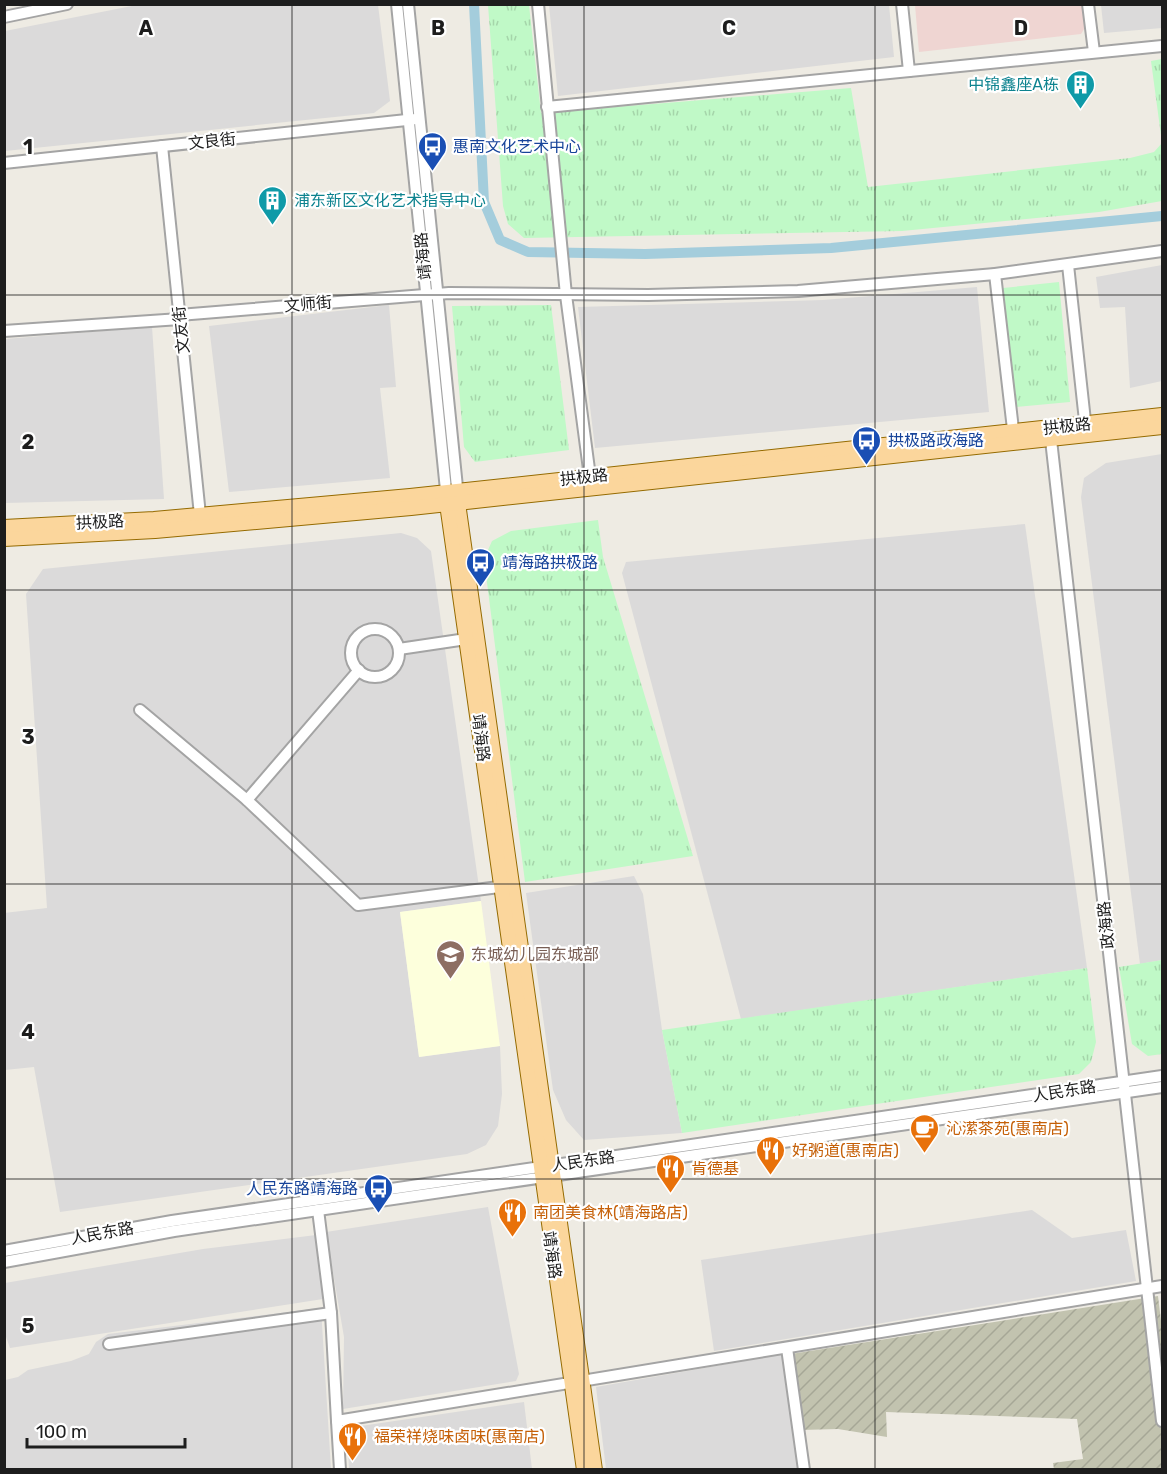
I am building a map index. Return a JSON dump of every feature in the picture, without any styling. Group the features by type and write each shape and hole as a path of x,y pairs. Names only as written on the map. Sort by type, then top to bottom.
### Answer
{"main road":[{"name":"拱极路","path":"1086,430 1162,415"},
{"name":"拱极路","path":"4,539 155,531 1086,430 1162,427"},
{"name":"拱极路","path":"4,527 452,497 590,477 1014,438"},
{"name":"靖海路","path":"452,497 577,1383 595,1470"},
{"name":"靖海路","path":"577,1383 584,1470"}],"street":[{"path":"4,17 67,4"},
{"name":"靖海路","path":"397,4 415,119"},
{"name":"靖海路","path":"408,4 415,119 452,497"},
{"path":"538,4 566,295 590,477"},
{"path":"902,4 909,71"},
{"path":"1089,4 1094,52"},
{"path":"548,107 1162,46"},
{"name":"文良街","path":"4,163 415,119"},
{"name":"文友街","path":"162,146 200,515"},
{"name":"文师街","path":"4,331 432,294 566,295 798,291 995,274 1162,251"},
{"path":"1068,265 1086,430"},
{"path":"995,274 1014,438"},
{"name":"政海路","path":"1051,434 1162,1421"},
{"path":"371,629 385,631 396,640 399,648 398,661 389,672 376,677 359,670 353,662 352,648 354,641 364,631 371,629"},
{"path":"399,648 471,638"},
{"path":"247,800 359,670"},
{"path":"140,710 247,800 358,905 506,886"},
{"name":"人民东路","path":"1124,1087 1162,1076"},
{"name":"人民东路","path":"4,1251 172,1221 546,1172 1124,1087 1162,1086"},
{"name":"人民东路","path":"4,1262 174,1231 318,1210 546,1172"},
{"path":"318,1210 331,1313 339,1470"},
{"path":"337,1421 1162,1286"},
{"path":"109,1344 331,1313"},
{"path":"787,1348 804,1470"}],"shaded area":[{"path":"142,4 378,5 390,101 374,113 5,151 5,31"},
{"path":"549,5 889,5 894,57 558,96"},
{"path":"915,5 1083,5 1086,26 1081,34 919,52"},
{"path":"1101,5 1162,5 1162,28 1104,33"},
{"path":"1162,265 1162,381 1130,388 1125,307 1100,308 1096,277"},
{"path":"977,287 989,412 595,448 578,307 823,300"},
{"path":"389,305 396,387 380,388 390,478 229,492 209,326"},
{"path":"152,327 164,499 5,503 5,339"},
{"path":"1162,454 1162,960 1140,964 1081,497 1084,478 1106,463"},
{"path":"1025,524 1087,968 741,1019 622,573 626,562"},
{"path":"401,533 417,538 431,551 481,901 400,912 419,1057 500,1046 502,1094 498,1126 486,1145 467,1154 60,1212 34,1067 5,1070 4,913 47,908 26,594 43,569"},
{"path":"634,876 643,894 662,1030 682,1133 584,1140 566,1120 553,1090 526,893"},
{"name":"东城幼儿园东城部","path":"481,901 500,1046 419,1057 400,912"},
{"path":"488,1207 519,1374 516,1381 343,1409 344,1337 326,1232"},
{"path":"1032,1210 1072,1238 1126,1230 1136,1281 714,1351 701,1260"},
{"path":"316,1235 323,1299 10,1348 5,1334 5,1283 203,1249"},
{"path":"1158,1296 1162,1329 1162,1469 1054,1469 1053,1463 1083,1459 1077,1419 886,1412 887,1437 838,1429 801,1430 791,1354"},
{"path":"321,1308 331,1469 5,1470 5,1380 18,1377 28,1370 71,1361 89,1354 96,1342 108,1334"},
{"path":"784,1354 798,1469 606,1469 596,1387"},
{"path":"524,1402 532,1469 349,1469 347,1428"}],"green space":[{"path":"488,5 529,5 541,113 851,88 868,187 1130,158 1154,152 1162,143 1162,201 1099,212 902,231 524,238 508,224 503,206"},
{"path":"1162,59 1162,143 1151,61"},
{"path":"1059,282 1070,402 1015,407 1003,288"},
{"path":"551,305 569,450 475,462 464,447 452,306"},
{"path":"598,520 603,557 693,856 525,882 484,559 492,541 511,531"},
{"path":"1162,960 1162,1054 1148,1056 1132,1044 1119,967"},
{"path":"1087,968 1096,1042 1091,1062 1079,1074 682,1133 662,1030"}],"waterway":[{"path":"474,4 484,202 500,240 528,252 645,254 831,248 1162,216"}],"place":[{"name":"中锦鑫座A栋","path":"1080,110"},
{"name":"惠南文化艺术中心","path":"432,172"},
{"name":"浦东新区文化艺术指导中心","path":"273,226"},
{"name":"拱极路政海路","path":"867,466"},
{"name":"靖海路拱极路","path":"481,588"},
{"name":"东城幼儿园东城部","path":"450,980"},
{"name":"沁潆茶苑(惠南店)","path":"925,1154"},
{"name":"好粥道(惠南店)","path":"771,1176"},
{"name":"肯德基","path":"670,1194"},
{"name":"人民东路靖海路","path":"379,1214"},
{"name":"南团美食林(靖海路店)","path":"512,1238"},
{"name":"福荣祥烧味卤味(惠南店)","path":"353,1462"}]}
